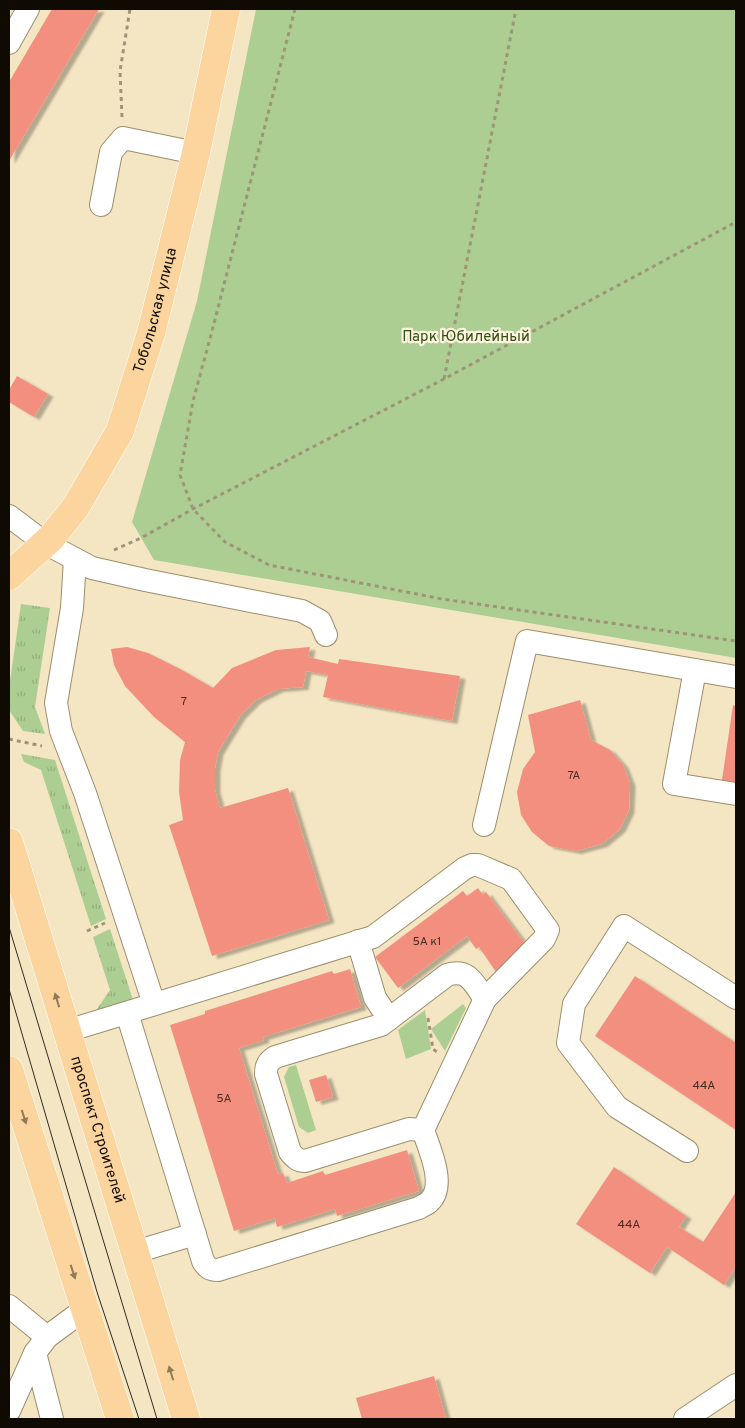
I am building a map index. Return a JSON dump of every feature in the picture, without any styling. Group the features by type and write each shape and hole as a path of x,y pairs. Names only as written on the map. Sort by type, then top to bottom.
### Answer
{"main road":[{"name":"Тобольская улица","path":"9,576 51,538 75,508 120,431 151,333 196,153 226,9"},
{"name":"проспект Строителей","path":"9,842 186,1419"},
{"path":"9,1070 120,1419"}],"street":[{"path":"9,43 28,9"},
{"path":"101,205 111,152 123,138 196,153"},
{"path":"9,516 45,543 92,568 302,611 320,621 326,635"},
{"path":"75,559 72,608 56,703 61,731 85,792 152,1001"},
{"path":"484,825 527,641 736,677"},
{"path":"695,670 674,784 736,794"},
{"path":"67,1032 127,1013 374,937 465,868 472,865 478,865 511,879 548,930 544,940 486,1000 423,1130 437,1177 437,1189 430,1201 419,1208 218,1270 206,1267 194,1234 127,1013"},
{"path":"687,1151 617,1107 568,1043 574,1004 624,926 736,998"},
{"path":"358,942 375,998 389,1019"},
{"path":"423,1130 409,1129 305,1161 299,1161 290,1152 266,1074 266,1067 269,1061 275,1057 381,1025 447,975 456,972 470,978 486,1000"},
{"path":"135,1252 194,1234"},
{"path":"9,1306 41,1345 52,1419"},
{"path":"9,1411 41,1345 85,1309"},
{"path":"685,1419 736,1385"}],"path":[{"path":"123,138 120,71 130,9"},
{"path":"295,9 193,401 180,474 193,509 225,542 268,565 442,599 736,641"},
{"path":"444,379 516,9"},
{"path":"108,552 142,538 193,509 444,379 736,222"},
{"path":"9,739 46,746"},
{"path":"87,931 113,920"},
{"path":"423,993 433,1049 454,1063"}],"green space":[{"name":"Парк Юбилейный","path":"256,9 736,9 736,658 154,560 132,522 197,301"},
{"path":"21,604 50,608 35,707 45,734 23,731 9,710 9,688"},
{"path":"21,754 55,760 106,919 91,926 41,770 24,762"},
{"path":"110,929 134,1003 106,1012 97,1009 110,990 93,937"},
{"path":"463,1004 466,1008 445,1051 431,1029"},
{"path":"425,1010 431,1049 406,1059 398,1030"},
{"path":"296,1065 316,1130 308,1133 299,1127 284,1077 289,1067"}],"building":[{"path":"52,9 99,9 9,161 9,82"},
{"path":"17,376 48,394 34,417 9,402 9,390"},
{"path":"127,647 148,653 213,688 232,668 276,650 310,647 308,657 338,664 339,659 460,676 452,721 323,697 328,675 306,671 303,687 278,689 256,700 240,716 218,752 215,768 215,790 220,808 288,788 329,920 212,956 169,825 183,820 179,792 180,760 185,742 154,717 125,686 114,665 111,649"},
{"path":"580,700 591,740 610,750 623,765 630,783 629,810 620,829 602,844 576,851 549,846 532,832 521,815 517,792 523,769 535,752 528,715"},
{"path":"733,705 736,706 736,782 722,780"},
{"path":"478,888 483,895 486,892 528,948 496,972 479,947 476,949 467,936 398,988 375,957 463,891 467,896"},
{"path":"350,969 361,1007 263,1037 264,1040 239,1048 278,1174 283,1173 287,1183 323,1171 325,1175 407,1150 419,1191 337,1216 335,1209 277,1227 275,1218 234,1231 170,1025 205,1014 205,1011 332,971 334,974"},
{"path":"635,976 736,1043 736,1130 595,1036"},
{"path":"326,1075 333,1097 316,1102 309,1080"},
{"path":"614,1167 686,1216 679,1227 703,1242 736,1192 736,1266 724,1285 667,1247 650,1273 576,1224"},
{"path":"434,1376 446,1419 362,1419 356,1398"}],"tram line":[{"path":"9,927 157,1419"},
{"path":"9,989 97,1292 139,1419"}]}
